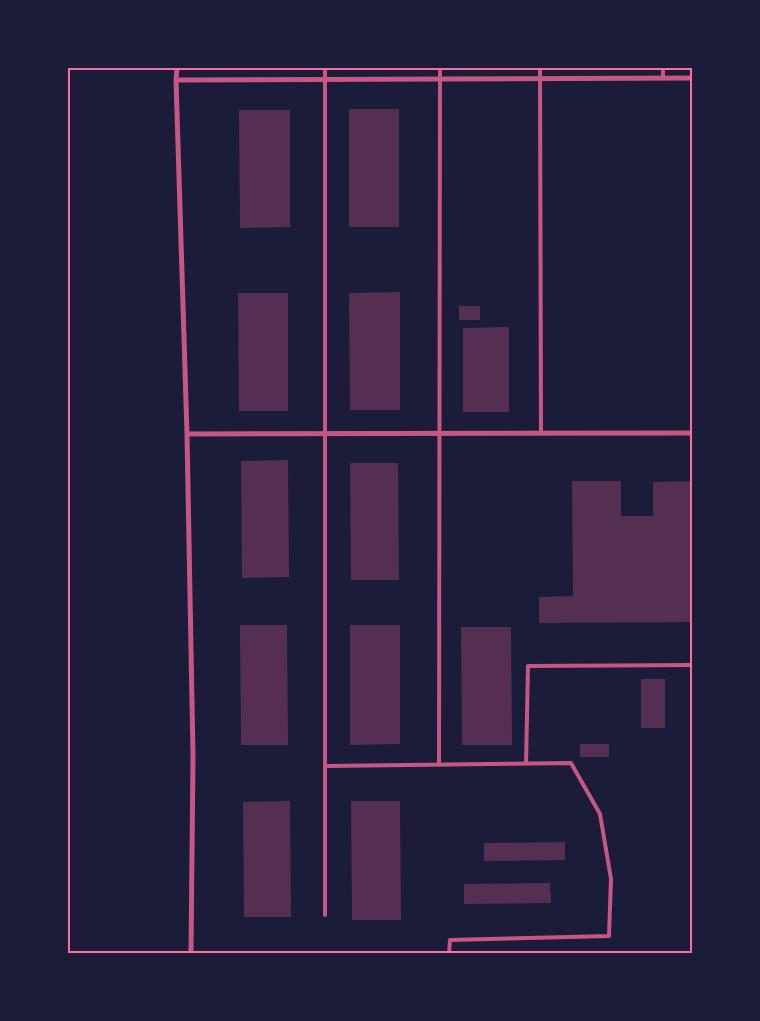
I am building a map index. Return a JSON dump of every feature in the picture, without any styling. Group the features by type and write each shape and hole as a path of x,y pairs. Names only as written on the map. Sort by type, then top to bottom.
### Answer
{"street":[{"path":"177,68 193,756 191,954"},
{"path":"176,80 692,78"},
{"path":"187,434 692,433"}],"lane":[{"path":"325,68 325,915"},
{"path":"439,765 441,434 440,68"},
{"path":"540,68 541,434"},
{"path":"663,68 663,78"},
{"path":"526,764 528,666 692,665"},
{"path":"326,766 570,763 600,814 611,879 610,936 450,940 449,954"}],"building":[{"path":"349,109 399,109 399,227 349,227"},
{"path":"239,110 290,110 290,227 240,228"},
{"path":"400,292 400,410 350,410 349,293"},
{"path":"238,293 288,293 288,411 239,411"},
{"path":"459,306 480,306 480,320 459,320"},
{"path":"509,327 509,412 463,412 463,328"},
{"path":"288,460 289,577 242,578 241,461"},
{"path":"350,463 398,463 399,580 351,580"},
{"path":"572,481 621,481 621,516 653,516 653,482 692,481 692,622 539,623 539,597 573,596"},
{"path":"240,625 287,625 288,745 241,745"},
{"path":"350,625 400,625 400,744 350,745"},
{"path":"461,627 511,627 512,745 462,745"},
{"path":"641,679 665,679 665,728 641,728"},
{"path":"580,744 609,744 609,757 580,757"},
{"path":"290,801 291,917 244,917 243,802"},
{"path":"351,801 400,801 401,920 352,920"},
{"path":"565,842 565,860 484,861 484,843"},
{"path":"550,883 551,903 464,904 464,884"}]}
